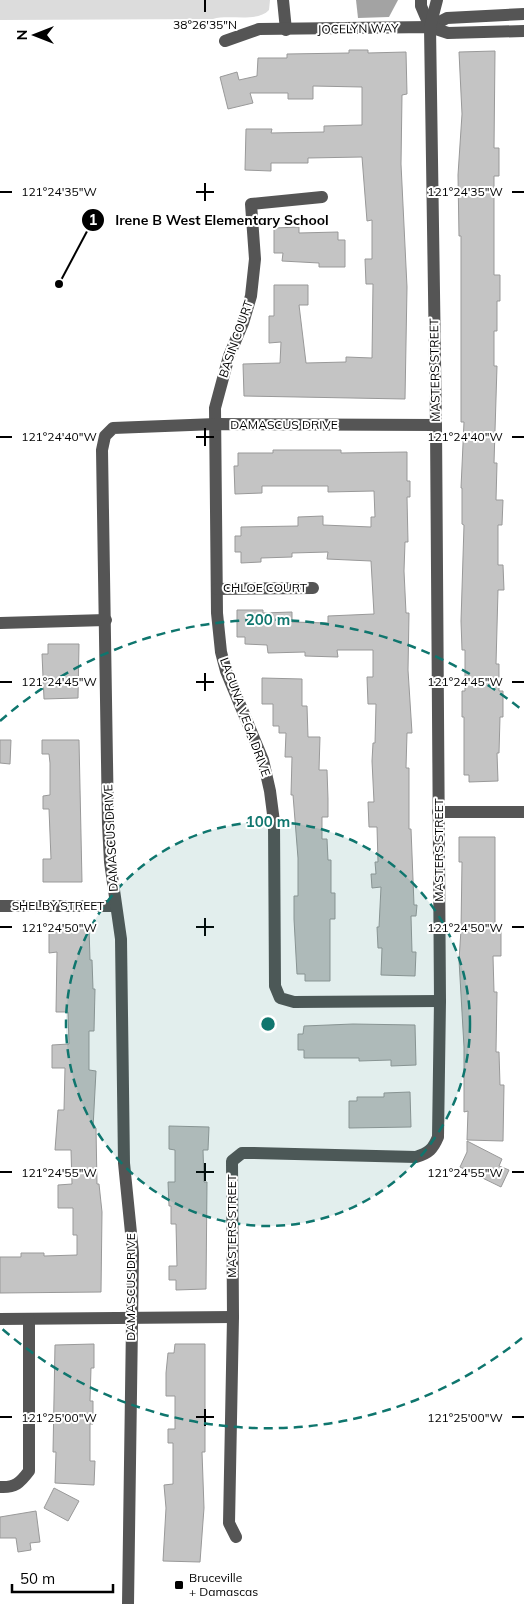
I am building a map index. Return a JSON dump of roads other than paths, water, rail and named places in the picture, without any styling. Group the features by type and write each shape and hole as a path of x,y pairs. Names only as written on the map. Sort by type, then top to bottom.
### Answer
{"street":[{"path":"284,0 286,30"},
{"name":"MASTERS STREET","path":"422,0 421,6 430,27"},
{"name":"MASTERS STREET","path":"236,1537 229,1523 233,1317 232,1161 242,1153 416,1156 426,1154 434,1148 438,1137 440,1001 436,425 430,27 437,0"},
{"name":"JOCELYN WAY","path":"430,27 447,18 524,14"},
{"name":"JOCELYN WAY","path":"225,41 259,29 430,27 448,32 524,31"},
{"name":"BASIN COURT","path":"216,424 215,408 221,381 251,296 255,259 251,204 322,197"},
{"name":"DAMASCUS DRIVE","path":"128,1604 133,1253 124,1163 121,939 115,906 108,824 102,450 105,436 113,428 216,424 436,425"},
{"name":"LAGUNA VEGA DRIVE","path":"216,424 218,633 226,671 262,760 270,791 274,822 275,986 280,998 294,1002 440,1001"},
{"name":"CHLOE COURT","path":"217,589 314,588"},
{"path":"0,623 106,620"},
{"path":"438,812 524,812"},
{"name":"SHELBY STREET","path":"0,906 115,906"},
{"path":"0,1320 233,1317"},
{"path":"0,1487 20,1484 29,1472 29,1319"}],"place":[{"name":"Irene B West Elementary School","path":"59,284"},
{"name":"Bruceville + Damascas","path":"179,1585"}]}
